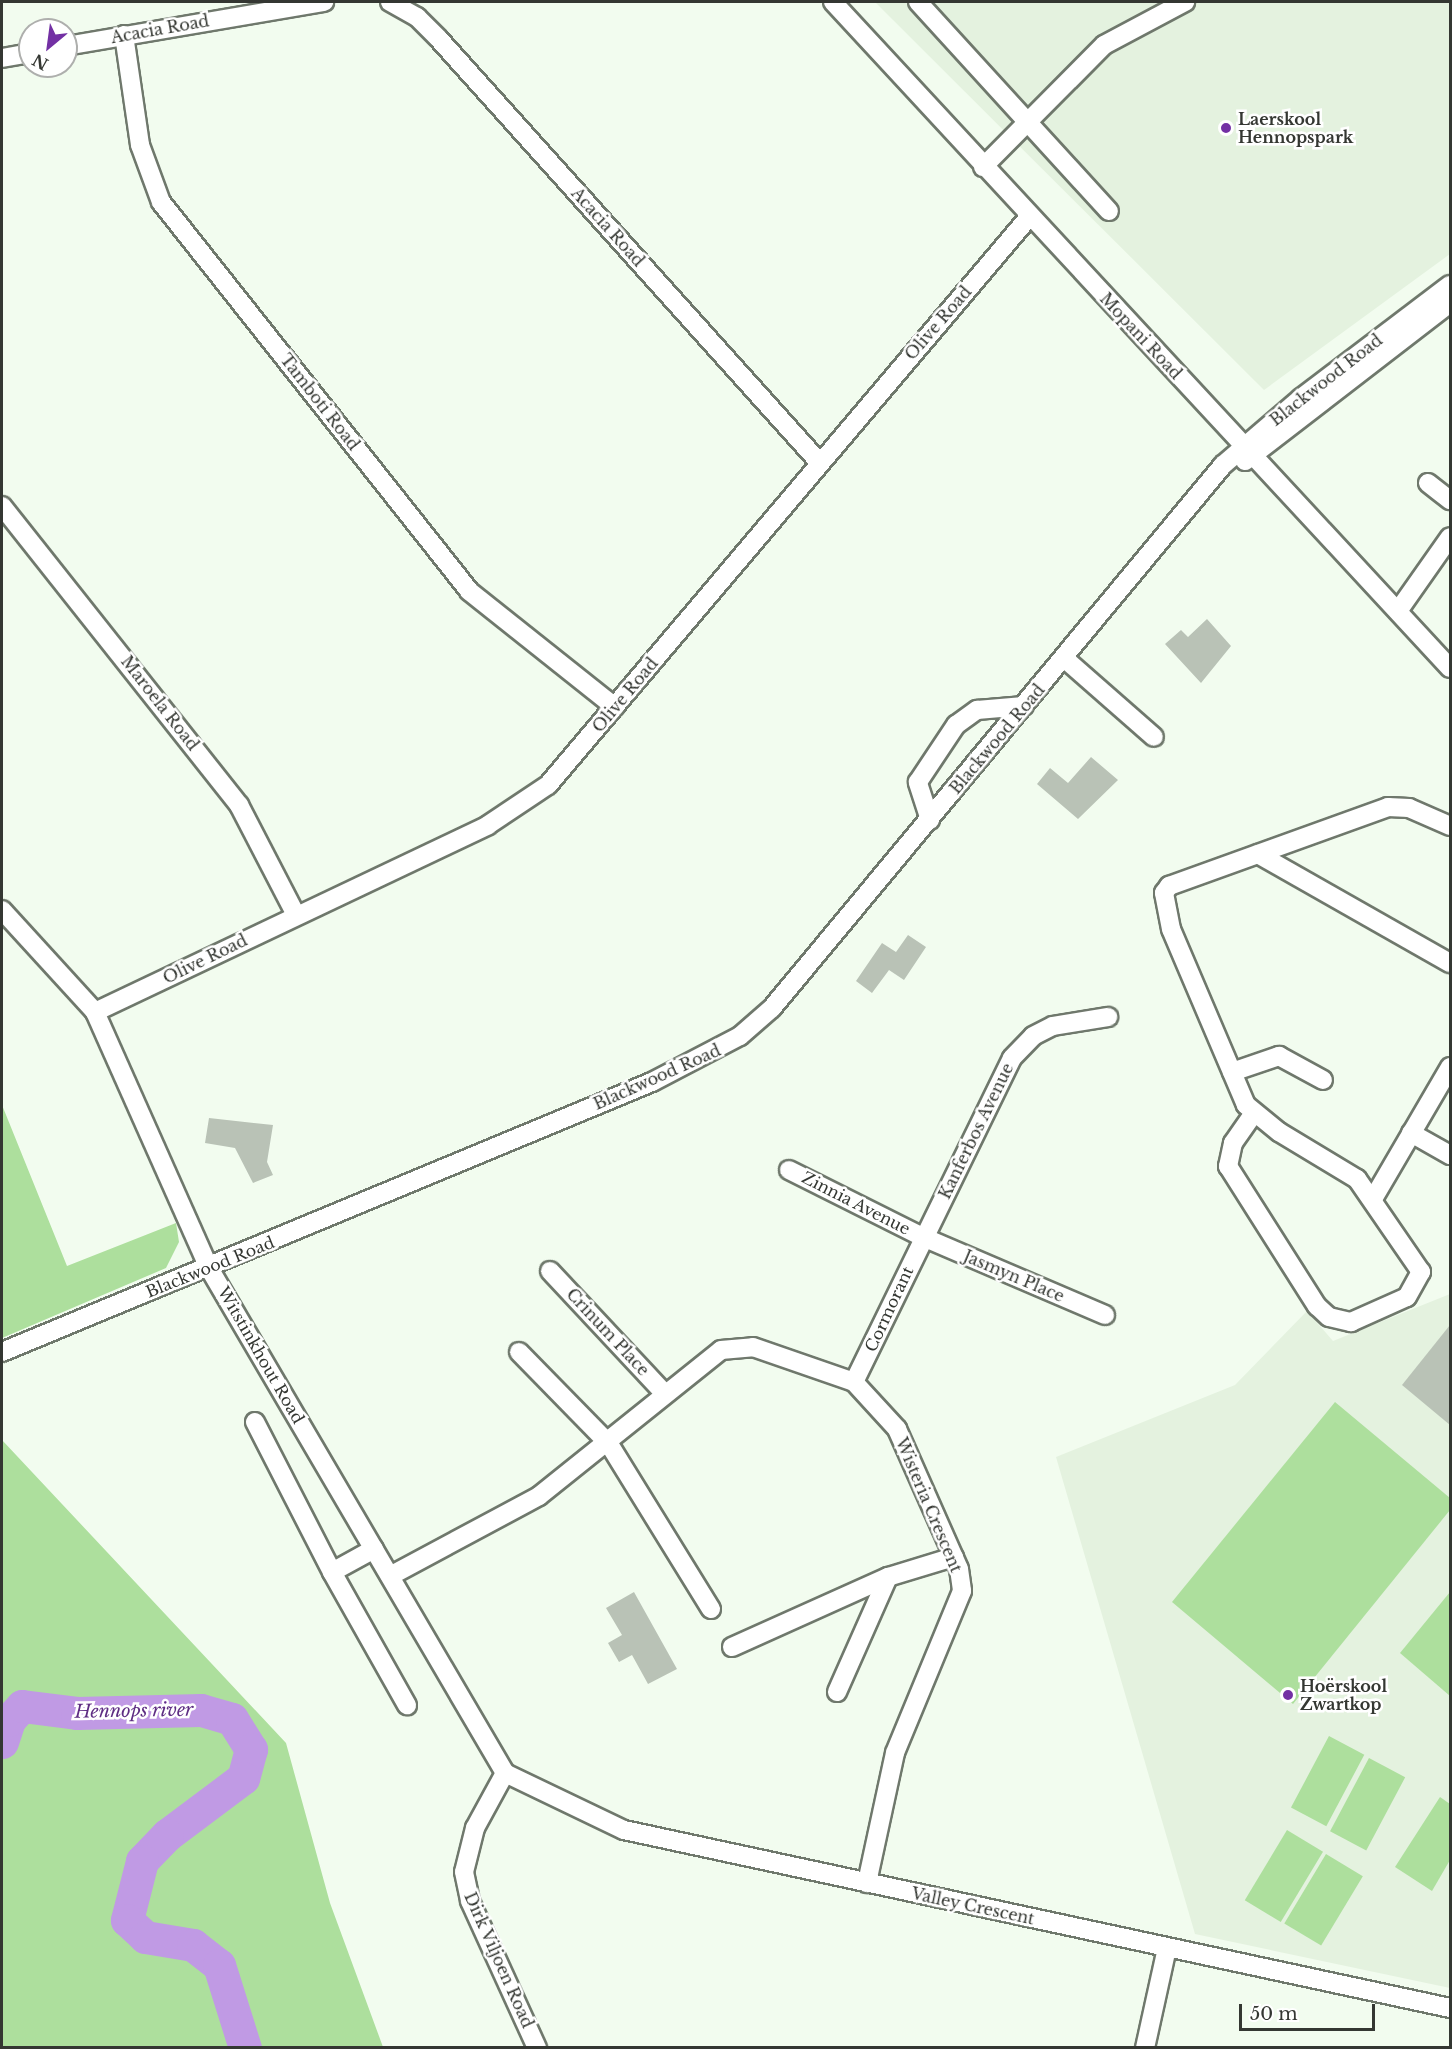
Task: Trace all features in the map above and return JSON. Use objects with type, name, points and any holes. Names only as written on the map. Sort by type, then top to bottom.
[{"type":"street","name":"Acacia Road","points":[[78,44],[324,2]]},
{"type":"street","name":"Acacia Road","points":[[390,2],[417,17],[438,38],[819,462]]},
{"type":"street","name":"Mopani Road","points":[[833,2],[1029,217],[1450,668]]},
{"type":"street","points":[[918,2],[1109,211]]},
{"type":"street","points":[[983,167],[1104,45],[1185,2]]},
{"type":"street","name":"Tamboti Road","points":[[124,35],[140,145],[161,202],[469,591],[615,706]]},
{"type":"street","points":[[2,58],[18,55]]},
{"type":"street","name":"Olive Road","points":[[95,1012],[525,802],[548,785],[819,462],[1029,217]]},
{"type":"street","name":"Blackwood Road","points":[[2,1352],[209,1268],[723,1048],[772,1008],[1211,484],[1248,450],[1450,285]]},
{"type":"street","name":"Blackwood Road","points":[[1248,450],[1450,303]]},
{"type":"street","points":[[1428,483],[1450,500]]},
{"type":"street","name":"Maroela Road","points":[[2,507],[239,805],[296,915]]},
{"type":"street","points":[[1398,612],[1450,537]]},
{"type":"street","points":[[1065,659],[1154,737]]},
{"type":"street","points":[[930,820],[917,791],[936,748],[977,710],[1024,706]]},
{"type":"street","points":[[1254,1113],[1233,1143],[1228,1166],[1317,1306],[1340,1321],[1391,1307],[1407,1297],[1421,1272],[1373,1199],[1357,1179],[1254,1113],[1232,1072],[1171,929],[1164,893],[1169,886],[1388,807],[1409,808],[1450,826]]},
{"type":"street","points":[[1258,854],[1450,963]]},
{"type":"street","name":"Witstinkhout Road","points":[[2,910],[95,1012],[209,1268],[505,1773]]},
{"type":"street","name":"Kanferbos Avenue","points":[[923,1237],[1012,1058],[1033,1036],[1053,1026],[1108,1017]]},
{"type":"street","points":[[1232,1072],[1279,1056],[1323,1080]]},
{"type":"street","points":[[1373,1199],[1450,1067]]},
{"type":"street","points":[[1411,1133],[1450,1155]]},
{"type":"street","name":"Zinnia Avenue","points":[[789,1170],[923,1237]]},
{"type":"street","name":"Jasmyn Place","points":[[923,1237],[1105,1315]]},
{"type":"street","name":"Cormorant","points":[[854,1382],[923,1237]]},
{"type":"street","name":"Crinum Place","points":[[550,1270],[665,1394]]},
{"type":"street","points":[[390,1576],[538,1496],[609,1444],[708,1356],[740,1346],[854,1382]]},
{"type":"street","points":[[519,1352],[609,1444],[711,1609]]},
{"type":"street","name":"Wisteria Crescent","points":[[854,1382],[897,1429],[954,1557],[962,1591],[895,1753],[867,1883]]},
{"type":"street","points":[[255,1422],[332,1572],[407,1705]]},
{"type":"street","points":[[332,1572],[374,1550]]},
{"type":"street","points":[[732,1647],[888,1577],[954,1557]]},
{"type":"street","points":[[837,1692],[888,1577]]},
{"type":"street","name":"Valley Crescent","points":[[505,1773],[624,1830],[1450,2008]]},
{"type":"street","name":"Dirk Viljoen Road","points":[[505,1773],[475,1828],[464,1872],[470,1901],[537,2048]]},
{"type":"street","points":[[1145,2048],[1167,1948]]},
{"type":"shaded area","name":"Laerskool Hennopspark","points":[[875,2],[1450,2],[1450,254],[1264,390]]},
{"type":"shaded area","name":"Hoërskool Zwartkop","points":[[1450,1294],[1450,1988],[1195,1934],[1056,1457],[1235,1385],[1307,1311],[1333,1341]]},
{"type":"green space","points":[[2,1105],[67,1266],[176,1223],[179,1242],[166,1268],[2,1338]]},
{"type":"green space","points":[[1335,1402],[1450,1498],[1450,1510],[1293,1704],[1172,1602]]},
{"type":"green space","points":[[2,1440],[286,1743],[330,1903],[383,2047],[2,2047]]},
{"type":"green space","points":[[1450,1592],[1450,1696],[1400,1653]]},
{"type":"green space","points":[[1329,1736],[1364,1755],[1326,1826],[1291,1808]]},
{"type":"green space","points":[[1369,1758],[1405,1777],[1366,1851],[1330,1831]]},
{"type":"green space","points":[[1440,1797],[1450,1804],[1450,1860],[1432,1891],[1395,1867]]},
{"type":"green space","points":[[1287,1830],[1323,1852],[1281,1922],[1245,1900]]},
{"type":"green space","points":[[1326,1854],[1363,1876],[1321,1946],[1284,1923]]},
{"type":"building","points":[[1207,619],[1231,646],[1201,683],[1165,644],[1181,630],[1188,637]]},
{"type":"building","points":[[1091,757],[1118,780],[1078,819],[1037,784],[1050,768],[1068,783]]},
{"type":"building","points":[[908,935],[926,947],[904,980],[889,970],[872,993],[856,981],[882,943],[896,952]]},
{"type":"building","points":[[209,1118],[273,1125],[267,1162],[273,1175],[253,1183],[235,1148],[205,1143]]},
{"type":"building","points":[[1450,1325],[1450,1425],[1402,1385]]},
{"type":"building","points":[[634,1592],[677,1669],[648,1684],[632,1655],[619,1662],[608,1643],[622,1635],[606,1608]]},
{"type":"waterway","name":"Hennops river","points":[[2,1742],[9,1720],[22,1706],[77,1713],[201,1710],[232,1719],[251,1749],[243,1778],[167,1835],[142,1861],[127,1920],[145,1937],[193,1945],[219,1965],[245,2048]]},
{"type":"place","name":"Laerskool Hennopspark","points":[[1226,128]]},
{"type":"place","name":"Hoërskool Zwartkop","points":[[1288,1695]]}]
